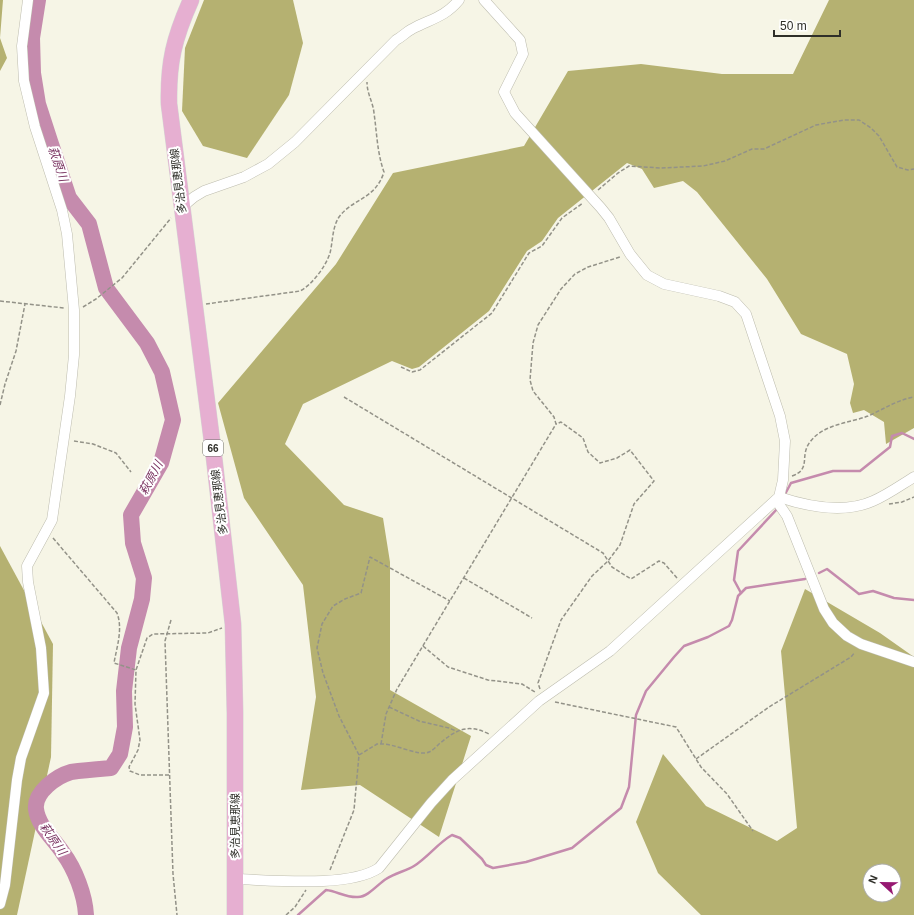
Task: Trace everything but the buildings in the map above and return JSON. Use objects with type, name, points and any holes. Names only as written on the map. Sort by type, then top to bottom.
[{"type":"main road","name":"多治見恵那線","points":[[191,0],[173,50],[168,74],[169,104],[181,208],[215,465],[233,624],[235,713],[235,908]]},
{"type":"street","points":[[0,904],[5,885],[17,780],[21,758],[44,693],[41,648],[28,582],[27,566],[52,520],[73,371],[74,310],[67,234],[62,210],[35,127],[24,81],[22,46],[28,0]]},
{"type":"street","points":[[181,208],[204,191],[244,177],[268,164],[295,142],[371,67],[396,40],[412,29],[436,20],[454,6],[459,0]]},
{"type":"street","points":[[235,879],[351,880],[371,874],[379,868],[447,786],[545,697],[610,651],[778,498],[783,480],[785,441],[746,314],[735,302],[719,296],[664,284],[647,275],[630,254],[609,218],[515,113],[504,92],[523,54],[520,40],[484,0]]},
{"type":"street","points":[[778,498],[820,507],[854,507],[873,501],[914,477]]},
{"type":"street","points":[[778,498],[787,516],[824,609],[833,623],[847,636],[861,644],[914,662]]},
{"type":"path","points":[[194,306],[300,291],[306,288],[325,264],[330,253],[333,233],[339,218],[350,207],[372,192],[384,172],[378,157],[374,112],[367,92],[367,81],[371,67]]},
{"type":"path","points":[[401,367],[412,372],[420,370],[492,313],[529,254],[542,246],[562,218],[591,197],[618,173],[629,166],[661,168],[703,166],[725,161],[752,149],[764,149],[816,125],[844,120],[859,120],[871,128],[879,136],[896,167],[908,170],[914,169]]},
{"type":"path","points":[[0,301],[74,310],[96,299],[122,278],[163,226],[181,208]]},
{"type":"path","points":[[556,424],[554,417],[533,391],[530,380],[533,343],[538,325],[548,306],[575,274],[588,267],[630,254]]},
{"type":"path","points":[[0,405],[16,351],[25,304]]},
{"type":"path","points":[[344,397],[603,553],[612,567],[631,579],[659,561],[664,563],[682,584]]},
{"type":"path","points":[[783,480],[799,474],[805,468],[805,453],[810,442],[819,434],[867,416],[895,403],[914,397]]},
{"type":"path","points":[[381,744],[389,707],[397,689],[556,424],[561,422],[583,438],[588,452],[600,463],[617,458],[630,450],[654,481],[634,504],[620,545],[608,561],[592,576],[561,620],[538,682],[545,697]]},
{"type":"path","points":[[64,440],[93,444],[116,453],[131,472]]},
{"type":"path","points":[[46,532],[53,538],[116,613],[120,622],[120,630],[114,663],[136,670]]},
{"type":"path","points":[[288,915],[315,880],[328,873],[333,866],[354,810],[359,755],[339,716],[323,673],[317,648],[322,624],[333,606],[345,599],[361,593],[370,557],[450,601]]},
{"type":"path","points":[[464,578],[532,618]]},
{"type":"path","points":[[171,620],[165,641],[173,874],[177,915]]},
{"type":"path","points":[[170,775],[140,775],[130,771],[128,767],[138,750],[140,740],[136,704],[136,670],[146,638],[153,634],[208,633],[233,624]]},
{"type":"path","points":[[696,759],[769,706],[851,657],[861,644]]},
{"type":"path","points":[[423,646],[448,667],[488,680],[522,684],[553,701],[594,711],[642,718],[676,727],[696,759],[727,794],[753,831]]},
{"type":"path","points":[[389,707],[419,721],[456,731],[478,729],[498,740]]},
{"type":"path","points":[[359,755],[377,744],[408,749],[420,754],[429,752],[456,731]]},
{"type":"shaded area","points":[[0,0],[3,0],[0,38]]},
{"type":"shaded area","points":[[204,0],[293,0],[303,43],[289,95],[247,158],[203,146],[182,111],[185,48]]},
{"type":"shaded area","points":[[829,0],[914,0],[914,428],[886,444],[884,422],[864,410],[853,413],[850,403],[854,384],[847,354],[801,334],[767,279],[697,192],[683,181],[654,188],[642,169],[627,163],[558,218],[542,241],[527,251],[489,311],[419,367],[412,369],[392,361],[303,404],[285,444],[344,505],[383,518],[390,562],[390,690],[471,736],[439,837],[360,785],[301,790],[316,697],[303,585],[244,498],[218,403],[336,264],[393,173],[524,146],[568,71],[641,64],[722,74],[793,74]]},
{"type":"shaded area","points":[[0,38],[7,58],[0,71]]},
{"type":"shaded area","points":[[0,546],[53,644],[51,757],[17,915],[0,915]]},
{"type":"shaded area","points":[[805,589],[880,633],[914,657],[914,915],[701,915],[658,873],[636,822],[663,754],[706,806],[777,841],[797,828],[781,651]]},
{"type":"waterway","name":"萩原川","points":[[38,0],[32,38],[33,73],[38,104],[69,198],[89,224],[106,288],[147,343],[162,372],[173,420],[161,463],[131,515],[133,543],[144,578],[142,599],[129,648],[124,691],[125,727],[120,754],[111,768],[71,772],[59,777],[43,791],[36,803],[37,815],[40,821],[67,859],[75,874],[84,899],[86,915]]},
{"type":"waterway","points":[[784,496],[791,483],[833,471],[860,471],[890,447],[892,436],[902,433],[914,439]]},
{"type":"waterway","points":[[741,593],[734,580],[738,551],[778,508]]},
{"type":"waterway","points":[[819,573],[827,569],[859,594],[873,591],[894,598],[914,600]]},
{"type":"waterway","points":[[298,915],[326,890],[354,897],[365,895],[389,877],[414,866],[452,835],[460,838],[482,859],[486,865],[493,868],[526,862],[572,848],[621,808],[629,787],[636,715],[646,691],[674,657],[684,646],[708,637],[729,626],[738,596],[746,588],[805,579]]}]
